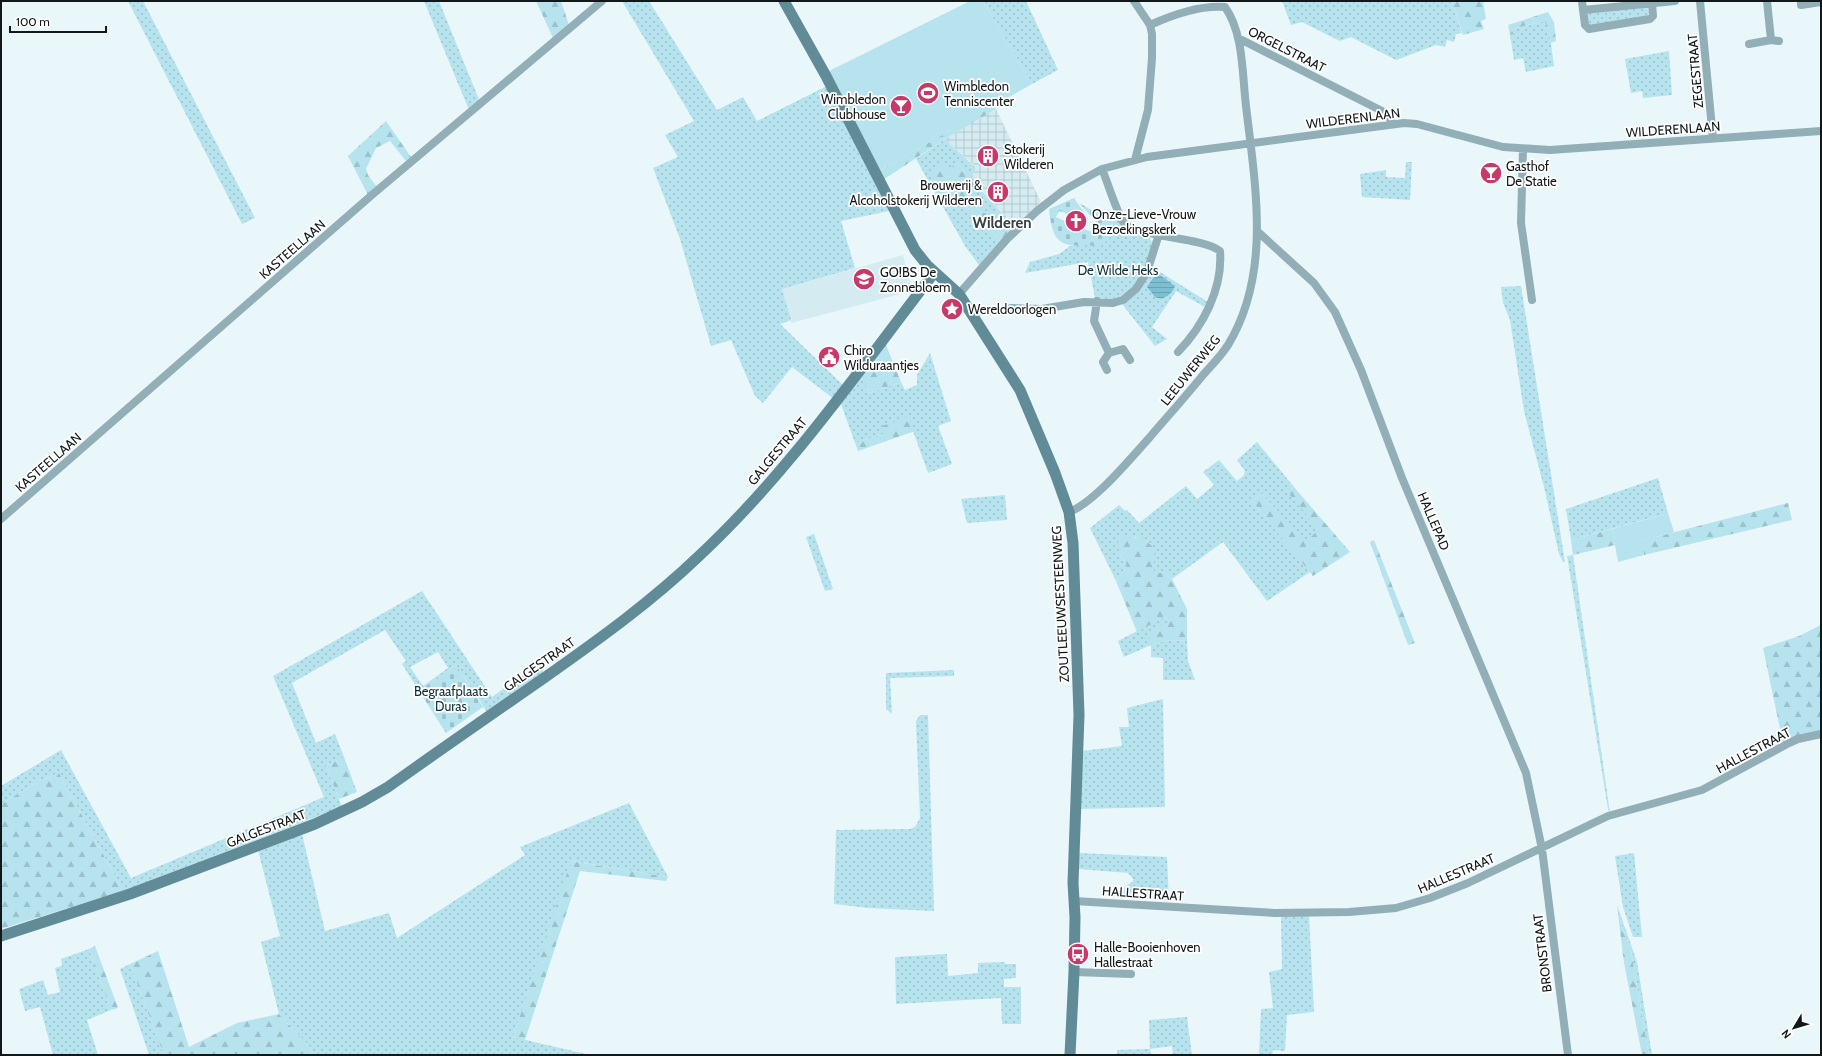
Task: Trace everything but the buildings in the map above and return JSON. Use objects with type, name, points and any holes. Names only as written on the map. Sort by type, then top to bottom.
[{"type":"street","name":"KASTEELLAAN","points":[[1,519],[373,194],[602,1]]},
{"type":"street","name":"ZOUTLEEUWSESTEENWEG","points":[[784,1],[826,76],[907,236],[921,260],[959,294],[1020,390],[1055,473],[1069,512],[1073,543],[1079,715],[1074,901],[1074,972],[1070,1055]]},
{"type":"street","points":[[1134,1],[1150,25],[1152,58],[1148,110],[1135,160]]},
{"type":"street","points":[[1582,1],[1585,25],[1589,29],[1650,19],[1653,16],[1652,3]]},
{"type":"street","points":[[1583,10],[1675,1]]},
{"type":"street","name":"ZEGESTRAAT","points":[[1700,1],[1713,139]]},
{"type":"street","points":[[1767,1],[1771,40]]},
{"type":"street","points":[[1801,1],[1801,5],[1821,2]]},
{"type":"street","name":"ORGELSTRAAT","points":[[1150,25],[1173,16],[1227,4],[1238,38],[1386,113],[1393,124]]},
{"type":"street","name":"LEEUWERWEG","points":[[1069,512],[1081,507],[1113,477],[1225,349],[1238,326],[1246,305],[1254,268],[1257,231],[1250,144],[1238,38]]},
{"type":"street","points":[[1749,44],[1771,40],[1779,41]]},
{"type":"street","name":"WILDERENLAAN","points":[[959,294],[1007,239],[1037,211],[1064,190],[1102,169],[1135,160],[1393,124],[1417,124],[1484,143],[1523,149],[1550,150],[1821,131]]},
{"type":"street","points":[[1523,149],[1521,223],[1532,300]]},
{"type":"street","points":[[1102,169],[1125,223],[1129,227],[1206,245],[1220,251],[1217,282],[1204,319],[1192,337],[1178,352]]},
{"type":"street","name":"HALLEPAD","points":[[1257,231],[1321,291],[1335,312],[1345,333],[1361,370],[1402,478],[1526,773],[1542,849]]},
{"type":"street","points":[[1011,308],[1042,309],[1097,301],[1118,302],[1133,293],[1147,272],[1159,234]]},
{"type":"street","name":"GALGESTRAAT","points":[[1,936],[137,891],[315,824],[362,802],[388,787],[581,652],[624,620],[673,579],[698,557],[750,505],[817,425],[934,273]]},
{"type":"street","points":[[1097,301],[1094,321],[1109,353]]},
{"type":"street","points":[[1107,370],[1103,362],[1109,353],[1123,350],[1130,360]]},
{"type":"street","name":"HALLESTRAAT","points":[[1074,901],[1275,913],[1375,910],[1402,906],[1430,898],[1542,849],[1608,816],[1695,793],[1798,739],[1821,734]]},
{"type":"street","name":"BRONSTRAAT","points":[[1542,849],[1568,1055]]},
{"type":"street","points":[[1074,972],[1132,974]]},
{"type":"shaded area","points":[[996,109],[1041,202],[1015,226],[970,178],[976,167],[945,139]]},
{"type":"shaded area","name":"GO!BS De Zonnebloem","points":[[903,255],[912,291],[791,323],[782,289]]},
{"type":"shaded area","points":[[1160,275],[1175,286],[1170,294],[1162,298],[1158,298],[1155,297],[1147,287],[1153,278]]},
{"type":"green space","points":[[128,1],[143,1],[255,218],[242,224]]},
{"type":"green space","points":[[424,1],[439,1],[480,102],[469,110]]},
{"type":"green space","points":[[536,1],[561,1],[569,25],[553,38]]},
{"type":"green space","points":[[622,1],[649,1],[717,110],[743,97],[757,121],[827,86],[889,211],[841,221],[855,268],[782,289],[791,320],[780,324],[844,386],[834,399],[792,367],[763,403],[755,396],[731,340],[711,346],[680,239],[653,168],[678,157],[665,135],[694,121]]},
{"type":"green space","name":"Wimbledon Tenniscenter","points":[[970,1],[983,1],[1032,84],[879,171],[829,71]]},
{"type":"green space","points":[[983,1],[1026,1],[1058,70],[1032,84]]},
{"type":"green space","points":[[1282,1],[1452,1],[1462,33],[1456,34],[1454,42],[1447,40],[1445,47],[1436,45],[1396,60],[1351,37],[1340,41],[1302,22],[1291,25]]},
{"type":"green space","points":[[1452,1],[1483,1],[1486,19],[1481,21],[1484,29],[1463,35]]},
{"type":"green space","points":[[1647,7],[1649,13],[1647,16],[1588,26],[1586,14],[1589,12]]},
{"type":"green space","points":[[1548,12],[1554,22],[1556,41],[1551,43],[1549,29],[1544,21],[1516,28],[1517,33],[1510,35],[1508,25]]},
{"type":"green space","points":[[1544,21],[1549,29],[1554,66],[1526,72],[1523,58],[1514,60],[1510,35],[1516,33],[1516,28]]},
{"type":"green space","points":[[1669,51],[1672,95],[1643,98],[1642,91],[1631,93],[1625,59]]},
{"type":"green space","points":[[994,105],[996,109],[945,139],[883,180],[879,171]]},
{"type":"green space","points":[[386,121],[411,157],[406,161],[390,141],[376,148],[366,169],[368,175],[377,187],[368,195],[348,156]]},
{"type":"green space","points":[[945,139],[976,168],[970,178],[957,163],[952,203],[958,198],[1000,241],[979,265],[965,246],[916,159]]},
{"type":"green space","points":[[942,162],[949,169],[957,163],[978,187],[967,198],[982,213],[1002,213],[1015,226],[1000,241],[958,198],[951,203],[930,172]]},
{"type":"green space","points":[[1406,162],[1412,162],[1410,200],[1362,197],[1360,174],[1386,170],[1386,177],[1405,178]]},
{"type":"green space","points":[[978,187],[1002,213],[982,213],[967,198]]},
{"type":"green space","points":[[1074,198],[1088,220],[1059,211],[1056,217],[1067,223],[1092,232],[1096,222],[1079,203],[1093,211],[1113,213],[1112,236],[1101,246],[1078,246],[1063,243],[1058,239],[1054,232],[1049,209]]},
{"type":"green space","name":"De Wilde Heks","points":[[1113,213],[1117,213],[1149,237],[1152,242],[1151,250],[1140,277],[1135,285],[1121,297],[1114,300],[1095,298],[1088,262],[1025,273],[1030,262],[1059,254],[1070,246],[1112,236]]},
{"type":"green space","points":[[1152,267],[1208,302],[1205,307],[1176,291],[1152,327],[1167,339],[1155,346],[1122,304]]},
{"type":"green space","points":[[1521,286],[1565,562],[1563,562],[1559,554],[1545,491],[1524,411],[1510,320],[1503,303],[1501,287]]},
{"type":"green space","points":[[886,345],[901,382],[869,393],[861,377]]},
{"type":"green space","points":[[930,353],[951,421],[938,426],[952,464],[928,473],[908,417],[884,434],[855,443],[841,404],[861,377],[869,393],[901,382],[905,390],[917,385],[917,375]]},
{"type":"green space","points":[[908,417],[915,431],[858,451],[855,443],[884,434],[882,426]]},
{"type":"green space","points":[[1257,442],[1294,487],[1287,492],[1320,529],[1306,543],[1262,494],[1252,501],[1310,572],[1267,601],[1223,542],[1172,579],[1166,573],[1154,572],[1153,549],[1151,545],[1148,541],[1135,537],[1119,552],[1127,566],[1116,581],[1090,528],[1119,505],[1125,511],[1127,510],[1139,523],[1186,486],[1197,499],[1214,485],[1203,472],[1219,460],[1237,481],[1244,475],[1245,471],[1237,460]]},
{"type":"green space","points":[[1658,478],[1668,513],[1571,540],[1566,509]]},
{"type":"green space","points":[[1294,487],[1350,552],[1313,576],[1252,501],[1262,494],[1306,542],[1319,529],[1287,492]]},
{"type":"green space","points":[[1005,495],[1007,520],[967,523],[961,499]]},
{"type":"green space","points":[[1788,503],[1792,520],[1644,555],[1640,541]]},
{"type":"green space","points":[[1668,513],[1674,532],[1641,541],[1644,555],[1618,562],[1612,529]]},
{"type":"green space","points":[[1612,529],[1615,545],[1573,555],[1571,540]]},
{"type":"green space","points":[[814,534],[833,589],[825,591],[806,537]]},
{"type":"green space","points":[[1121,537],[1144,538],[1154,548],[1154,572],[1166,573],[1172,579],[1187,609],[1187,641],[1171,640],[1152,644],[1147,632],[1169,622],[1166,616],[1137,632],[1116,581],[1127,566],[1119,552],[1118,541]]},
{"type":"green space","points":[[1374,540],[1415,643],[1408,645],[1370,542]]},
{"type":"green space","points":[[1573,555],[1610,813],[1608,809],[1567,556]]},
{"type":"green space","points":[[422,591],[492,697],[538,663],[544,673],[487,712],[456,665],[419,691],[402,664],[406,661],[385,630],[292,683],[316,743],[335,734],[344,757],[326,766],[342,807],[123,891],[59,773],[39,781],[1,804],[1,786],[61,750],[131,878],[324,797],[273,676]],"holes":[[[438,652],[448,668],[423,686],[410,667]]]},
{"type":"green space","points":[[1166,616],[1169,622],[1152,644],[1171,640],[1187,641],[1188,661],[1195,680],[1163,680],[1163,658],[1151,657],[1151,645],[1124,657],[1118,641]]},
{"type":"green space","points":[[1821,625],[1821,731],[1783,743],[1763,648],[1799,636]]},
{"type":"green space","name":"Begraafplaats Duras","points":[[456,665],[483,707],[446,733],[419,691]]},
{"type":"green space","points":[[954,670],[954,676],[890,678],[892,714],[886,709],[886,673]]},
{"type":"green space","points":[[1163,699],[1165,807],[1080,809],[1082,751],[1122,746],[1119,727],[1129,727],[1127,708]]},
{"type":"green space","points":[[920,715],[928,715],[934,911],[868,908],[834,904],[836,830],[910,829],[915,827],[920,818],[916,721]]},
{"type":"green space","points":[[344,757],[357,792],[339,799],[326,766]]},
{"type":"green space","points":[[59,773],[123,891],[1,929],[1,804],[39,781]]},
{"type":"green space","points":[[629,803],[668,877],[572,861],[513,1037],[586,1054],[585,1055],[312,1055],[310,1047],[279,1014],[261,942],[280,936],[258,850],[302,834],[325,931],[389,913],[397,938],[525,855],[520,847]]},
{"type":"green space","points":[[1079,853],[1167,857],[1169,900],[1123,897],[1124,888],[1134,880],[1128,873],[1079,869]]},
{"type":"green space","points":[[1634,853],[1642,937],[1633,937],[1623,907],[1615,856]]},
{"type":"green space","points":[[571,861],[668,877],[666,881],[580,871],[525,1040],[513,1037]]},
{"type":"green space","points":[[1617,905],[1637,962],[1652,1055],[1649,1055],[1631,951],[1618,914]]},
{"type":"green space","points":[[1618,914],[1631,951],[1649,1055],[1642,1055],[1624,963]]},
{"type":"green space","points":[[1283,915],[1309,915],[1314,1012],[1287,1015],[1285,1051],[1273,1050],[1272,1055],[1259,1055],[1261,1009],[1273,1008],[1269,972],[1282,969],[1281,918]]},
{"type":"green space","points":[[95,946],[118,1008],[111,1010],[89,949]]},
{"type":"green space","points":[[89,949],[111,1010],[87,1020],[98,1055],[53,1055],[40,1007],[25,1011],[19,989],[43,980],[48,995],[60,992],[55,968],[62,966],[61,959]]},
{"type":"green space","points":[[158,951],[189,1047],[237,1023],[279,1014],[310,1047],[312,1055],[164,1055],[130,964]]},
{"type":"green space","points":[[947,954],[948,976],[978,973],[978,963],[1005,962],[1005,964],[1016,964],[1016,978],[1004,979],[1004,987],[1021,987],[1021,1024],[1002,1024],[1001,998],[896,1004],[895,957]]},
{"type":"green space","points":[[130,964],[164,1055],[149,1055],[120,969]]},
{"type":"green space","points":[[1187,1017],[1192,1055],[1173,1055],[1172,1046],[1150,1049],[1149,1020]]},
{"type":"green space","points":[[1150,1049],[1151,1055],[1117,1055],[1117,1050]]},
{"type":"place","name":"Wimbledon Tenniscenter","points":[[928,93]]},
{"type":"place","name":"Wimbledon Clubhouse","points":[[901,106]]},
{"type":"place","name":"Stokerij Wilderen","points":[[988,156]]},
{"type":"place","name":"Gasthof De Statie","points":[[1491,173]]},
{"type":"place","name":"Brouwerij & Alcoholstokerij Wilderen","points":[[998,192]]},
{"type":"place","name":"Onze-Lieve-Vrouw Bezoekingskerk","points":[[1076,221]]},
{"type":"place","name":"GO!BS De Zonnebloem","points":[[864,279]]},
{"type":"place","name":"Wereldoorlogen","points":[[952,309]]},
{"type":"place","name":"Chiro Wilduraantjes","points":[[829,357]]},
{"type":"place","name":"Halle-Booienhoven Hallestraat","points":[[1078,954]]},
{"type":"district","name":"Wilderen","points":[[1002,223]]}]
